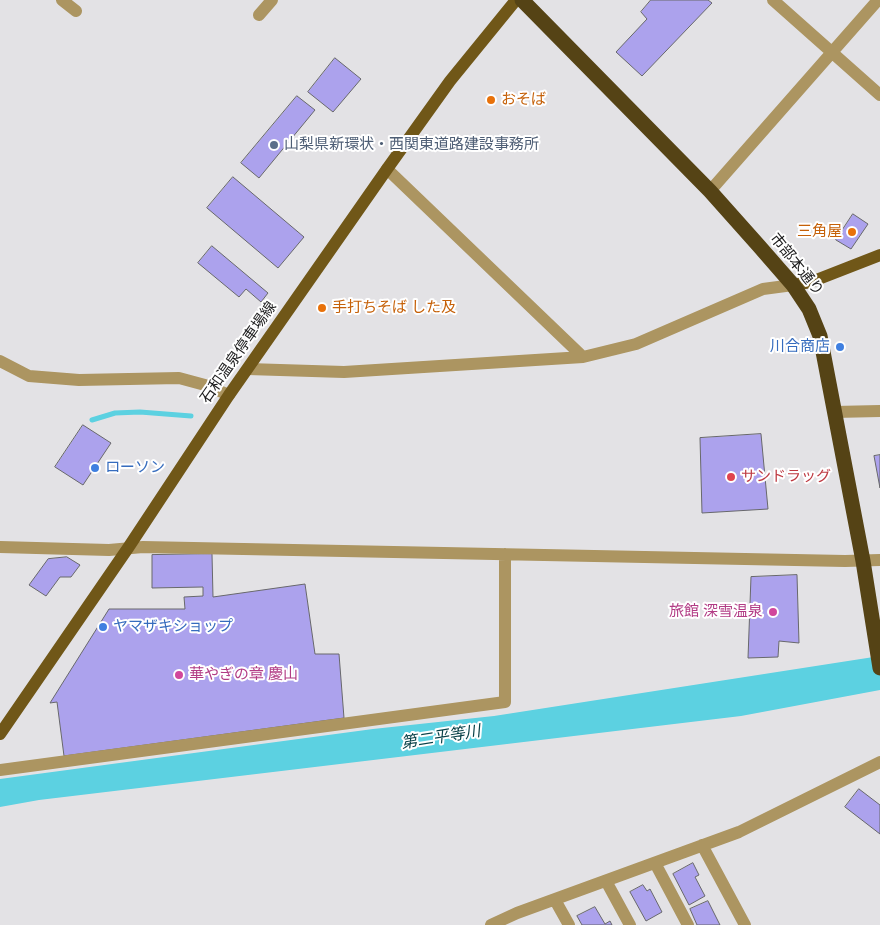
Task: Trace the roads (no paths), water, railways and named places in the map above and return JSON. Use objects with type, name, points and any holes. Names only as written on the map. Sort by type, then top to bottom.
[{"type":"highway","name":"市部本通り","points":[[522,0],[710,192],[793,284],[810,309],[820,336],[863,561],[880,668]]},
{"type":"main road","name":"石和温泉停車場線","points":[[0,734],[128,548],[229,395],[387,169],[450,82],[516,0]]},
{"type":"main road","points":[[793,284],[811,282],[880,255]]},
{"type":"street","points":[[62,0],[76,11]]},
{"type":"street","points":[[259,14],[272,0]]},
{"type":"street","points":[[773,0],[880,95]]},
{"type":"street","points":[[710,192],[878,0]]},
{"type":"street","points":[[387,169],[583,358]]},
{"type":"street","points":[[248,370],[344,372],[583,358],[636,344],[763,289],[793,284]]},
{"type":"street","points":[[0,361],[29,376],[79,380],[179,378],[205,385],[229,395]]},
{"type":"street","points":[[834,412],[880,411]]},
{"type":"street","points":[[0,547],[109,550],[152,547],[880,560]]},
{"type":"street","points":[[0,770],[505,702],[504,554]]},
{"type":"street","points":[[491,925],[739,832],[880,762]]},
{"type":"street","points":[[702,845],[745,925]]},
{"type":"street","points":[[655,863],[688,925]]},
{"type":"street","points":[[606,881],[630,925]]},
{"type":"street","points":[[555,900],[569,925]]},
{"type":"water","name":"第二平等川","points":[[880,656],[880,690],[741,716],[39,800],[0,807],[0,779],[373,729],[494,716]]},
{"type":"waterway","points":[[92,420],[115,413],[140,412],[191,416]]},
{"type":"place","name":"おそば","points":[[491,100]]},
{"type":"place","name":"山梨県新環状・西関東道路建設事務所","points":[[274,145]]},
{"type":"place","name":"三角屋","points":[[852,232]]},
{"type":"place","name":"手打ちそば した及","points":[[322,308]]},
{"type":"place","name":"川合商店","points":[[840,347]]},
{"type":"place","name":"ローソン","points":[[95,468]]},
{"type":"place","name":"サンドラッグ","points":[[731,477]]},
{"type":"place","name":"旅館 深雪温泉","points":[[773,612]]},
{"type":"place","name":"ヤマザキショップ","points":[[103,627]]},
{"type":"place","name":"華やぎの章 慶山","points":[[179,675]]}]
